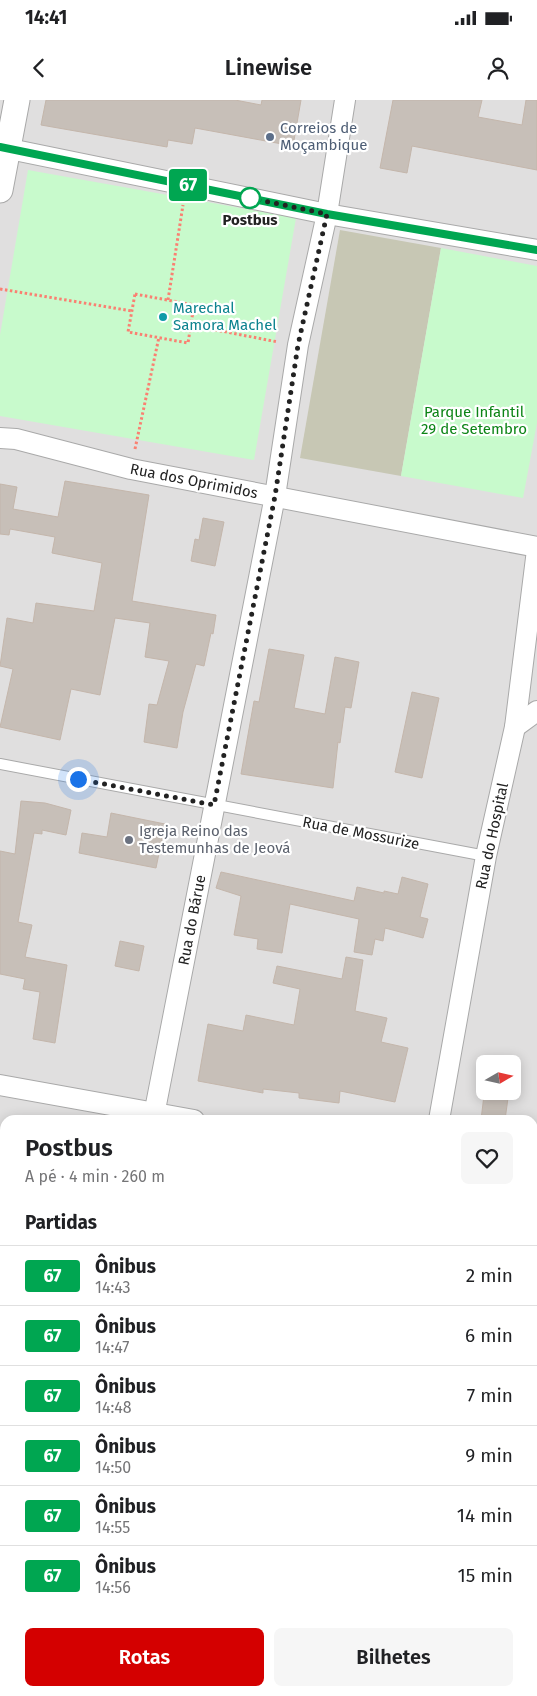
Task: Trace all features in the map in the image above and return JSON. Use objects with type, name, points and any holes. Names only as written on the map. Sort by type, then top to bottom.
[{"type":"street","points":[[0,190],[4,148],[17,100]]},
{"type":"street","name":"Rua do Bárue","points":[[154,1115],[275,496],[298,345],[327,214],[345,100]]},
{"type":"street","points":[[4,148],[327,214],[537,250]]},
{"type":"street","name":"Rua dos Oprimidos","points":[[0,438],[16,439],[131,469],[537,548]]},
{"type":"street","name":"Rua do Hospital","points":[[440,1115],[486,856],[515,727],[537,548]]},
{"type":"street","points":[[515,727],[537,711]]},
{"type":"street","points":[[0,1085],[149,1115]]},
{"type":"lane","name":"Rua de Mossurize","points":[[0,764],[486,856]]},
{"type":"path","points":[[168,300],[188,185]]},
{"type":"path","points":[[0,289],[132,311]]},
{"type":"path","points":[[135,294],[194,305],[188,343],[128,332],[132,311],[135,294]]},
{"type":"path","points":[[190,325],[298,345]]},
{"type":"path","points":[[131,469],[159,337]]},
{"type":"shaded area","points":[[0,100],[537,100],[537,1115],[0,1115]]},
{"type":"shaded area","points":[[340,230],[441,248],[401,476],[300,458]]},
{"type":"green space","points":[[28,170],[296,218],[254,460],[0,416],[0,335]]},
{"type":"green space","name":"Parque Infantil 29 de Setembro","points":[[441,248],[537,266],[537,423],[523,498],[401,476]]},
{"type":"building","points":[[46,100],[235,100],[261,105],[262,100],[301,100],[293,146],[195,128],[192,144],[168,140],[167,147],[41,125]]},
{"type":"building","points":[[393,100],[482,100],[478,117],[522,125],[526,100],[537,100],[537,170],[412,146],[407,173],[380,168]]},
{"type":"building","points":[[65,481],[149,495],[132,601],[216,615],[204,666],[196,664],[183,712],[177,748],[144,742],[149,704],[157,705],[169,661],[145,657],[150,623],[115,618],[100,695],[71,689],[60,740],[0,727],[13,669],[0,666],[7,618],[33,623],[36,603],[94,611],[102,563],[52,553],[55,537],[10,529],[9,535],[0,534],[0,484],[17,487],[13,509],[58,517]]},
{"type":"building","points":[[203,518],[224,522],[215,566],[191,561],[195,539],[199,540]]},
{"type":"building","points":[[269,649],[304,655],[294,708],[325,714],[335,657],[359,662],[351,708],[345,707],[340,743],[338,742],[333,788],[241,774],[254,701],[259,702]]},
{"type":"building","points":[[412,692],[439,698],[422,778],[395,772]]},
{"type":"building","points":[[21,801],[45,803],[71,810],[66,835],[42,830],[42,834],[34,833],[18,922],[32,925],[25,957],[67,965],[55,1043],[33,1039],[40,992],[23,989],[25,979],[0,974],[0,851],[15,854]]},
{"type":"building","points":[[111,813],[165,824],[156,868],[79,853],[82,833],[107,837]]},
{"type":"building","points":[[221,872],[354,901],[357,887],[398,894],[402,877],[428,884],[420,917],[428,919],[423,938],[385,928],[383,941],[375,939],[372,955],[354,952],[359,919],[290,904],[282,953],[257,949],[258,939],[234,935],[241,896],[216,888]]},
{"type":"building","points":[[120,941],[144,946],[139,971],[115,966]]},
{"type":"building","points":[[346,957],[363,960],[355,1011],[387,1018],[381,1042],[408,1048],[395,1102],[340,1091],[339,1103],[299,1098],[299,1093],[263,1089],[263,1093],[198,1081],[208,1024],[243,1031],[246,1015],[294,1025],[300,989],[273,983],[277,966],[342,979]]},
{"type":"building","points":[[483,1100],[508,1100],[506,1115],[482,1115]]},
{"type":"bus line","name":"67","points":[[0,147],[327,214],[537,250]]},
{"type":"place","name":"Correios de Moçambique","points":[[270,137]]},
{"type":"place","name":"Postbus","points":[[250,198]]},
{"type":"place","name":"Marechal Samora Machel","points":[[163,317]]},
{"type":"place","name":"Igreja Reino das Testemunhas de Jeová","points":[[129,840]]},
{"type":"route","points":[[78,779],[214,805],[275,496],[298,345],[327,214],[250,198]]}]
